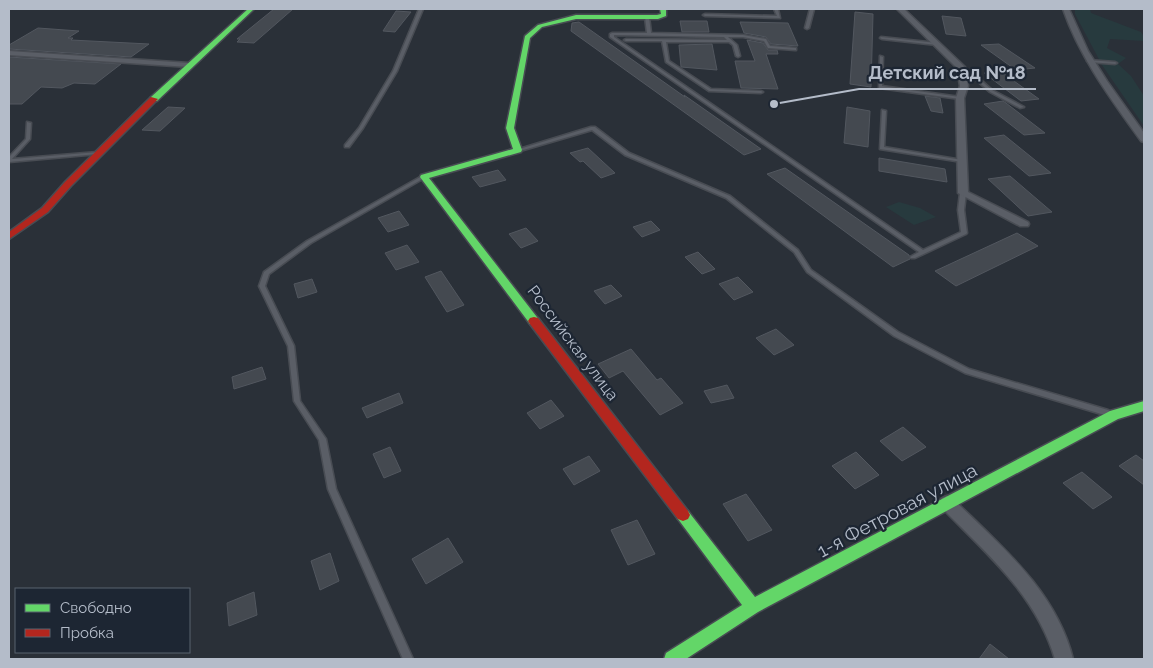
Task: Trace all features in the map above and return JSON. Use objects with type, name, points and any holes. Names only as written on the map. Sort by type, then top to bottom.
[{"type":"street","points":[[9,236],[45,210],[68,184],[189,65],[250,9]]},
{"type":"street","points":[[424,177],[518,150],[510,128],[527,37],[540,26],[576,18],[658,18],[664,15],[664,9]]},
{"type":"street","points":[[900,9],[961,67],[964,86],[960,98],[963,193],[1024,224]]},
{"type":"street","points":[[1066,9],[1102,82],[1144,139]]},
{"type":"street","points":[[9,53],[189,65]]},
{"type":"street","name":"Российская улица","points":[[424,177],[753,607]]},
{"type":"street","name":"1-я Фетровая улица","points":[[672,659],[753,607],[947,503],[1114,415],[1144,406]]},
{"type":"street","points":[[947,503],[1026,584],[1036,597],[1045,610],[1061,644],[1064,659]]},
{"type":"lane","points":[[347,146],[361,128],[395,71],[421,9]]},
{"type":"lane","points":[[705,15],[779,17],[776,9]]},
{"type":"lane","points":[[807,28],[812,9]]},
{"type":"lane","points":[[647,17],[649,34]]},
{"type":"lane","points":[[795,49],[769,47],[765,40],[743,36],[612,34],[612,37],[922,252]]},
{"type":"lane","points":[[726,37],[735,45],[738,56]]},
{"type":"lane","points":[[882,38],[937,44]]},
{"type":"lane","points":[[626,40],[730,41]]},
{"type":"lane","points":[[664,40],[667,61],[710,90],[761,92]]},
{"type":"lane","points":[[881,57],[880,87],[960,98]]},
{"type":"lane","points":[[1090,61],[1115,63]]},
{"type":"lane","points":[[962,73],[975,77],[991,91],[1022,106]]},
{"type":"lane","points":[[884,112],[882,148],[962,161]]},
{"type":"lane","points":[[9,160],[28,139],[29,124]]},
{"type":"lane","points":[[518,150],[593,128],[626,154],[728,197],[796,252],[809,271],[896,334],[967,371],[1114,415]]},
{"type":"lane","points":[[9,160],[100,153]]},
{"type":"lane","points":[[408,659],[332,489],[322,438],[297,401],[291,346],[262,286],[266,273],[309,242],[424,177]]},
{"type":"lane","points":[[913,257],[964,233],[961,210],[963,193]]},
{"type":"green space","points":[[1075,9],[1090,9],[1091,13],[1141,32],[1144,37],[1144,41],[1110,39],[1107,48],[1126,58],[1118,64],[1131,76],[1144,96],[1144,126],[1102,65],[1075,14]]},
{"type":"green space","points":[[899,202],[920,208],[936,217],[914,225],[886,207]]},
{"type":"building","points":[[274,9],[293,9],[254,43],[237,42],[240,39],[237,39]]},
{"type":"building","points":[[396,11],[411,12],[395,32],[383,31]]},
{"type":"building","points":[[855,12],[873,14],[871,87],[850,84]]},
{"type":"building","points":[[942,16],[961,18],[966,36],[946,34]]},
{"type":"building","points":[[680,21],[707,21],[709,32],[682,32]]},
{"type":"building","points":[[579,22],[761,149],[744,155],[571,31],[572,23]]},
{"type":"building","points":[[740,22],[788,23],[798,46],[771,44],[766,37],[744,33]]},
{"type":"building","points":[[38,28],[79,31],[68,38],[73,38],[71,40],[149,44],[131,57],[9,49],[9,45]]},
{"type":"building","points":[[747,40],[763,43],[768,50],[777,50],[778,54],[766,54],[778,89],[741,88],[735,61],[755,61]]},
{"type":"building","points":[[712,44],[717,70],[681,67],[679,45]]},
{"type":"building","points":[[999,44],[1035,68],[1016,70],[981,45]]},
{"type":"building","points":[[9,57],[121,64],[95,84],[74,83],[62,88],[41,87],[22,104],[9,104]]},
{"type":"building","points":[[1000,71],[1039,99],[1021,101],[984,73]]},
{"type":"building","points":[[925,96],[940,98],[943,113],[931,111]]},
{"type":"building","points":[[1003,101],[1045,133],[1024,135],[984,104]]},
{"type":"building","points":[[168,107],[185,108],[160,131],[142,130]]},
{"type":"building","points":[[847,107],[870,111],[868,147],[844,143]]},
{"type":"building","points":[[1004,135],[1051,173],[1029,176],[984,138]]},
{"type":"building","points":[[588,148],[615,173],[601,178],[583,161],[580,162],[570,153]]},
{"type":"building","points":[[879,158],[945,169],[947,182],[879,171]]},
{"type":"building","points":[[785,168],[909,255],[910,259],[893,267],[767,174]]},
{"type":"building","points":[[498,170],[506,180],[480,187],[472,177]]},
{"type":"building","points":[[1010,176],[1052,212],[1028,216],[988,179]]},
{"type":"building","points":[[399,211],[409,225],[388,232],[378,218]]},
{"type":"building","points":[[651,221],[660,230],[642,237],[633,227]]},
{"type":"building","points":[[526,228],[538,241],[521,248],[509,234]]},
{"type":"building","points":[[1017,233],[1038,246],[956,286],[935,271]]},
{"type":"building","points":[[407,245],[419,262],[396,270],[385,253]]},
{"type":"building","points":[[698,252],[715,269],[702,274],[685,257]]},
{"type":"building","points":[[441,271],[464,305],[447,312],[425,277]]},
{"type":"building","points":[[738,277],[753,292],[734,300],[719,284]]},
{"type":"building","points":[[312,279],[317,292],[298,298],[294,284]]},
{"type":"building","points":[[611,285],[622,296],[605,304],[594,291]]},
{"type":"building","points":[[776,329],[794,345],[774,355],[756,338]]},
{"type":"building","points":[[631,349],[657,380],[661,378],[683,403],[660,415],[623,371],[609,378],[598,364]]},
{"type":"building","points":[[262,367],[266,379],[234,389],[232,377]]},
{"type":"building","points":[[727,385],[734,398],[711,403],[704,391]]},
{"type":"building","points":[[399,393],[403,403],[367,418],[362,408]]},
{"type":"building","points":[[551,400],[564,416],[540,429],[527,413]]},
{"type":"building","points":[[903,427],[926,447],[902,461],[880,441]]},
{"type":"building","points":[[390,447],[401,471],[384,478],[373,454]]},
{"type":"building","points":[[856,452],[879,475],[855,489],[832,466]]},
{"type":"building","points":[[1136,455],[1144,461],[1144,485],[1119,466]]},
{"type":"building","points":[[589,456],[600,471],[574,485],[563,469]]},
{"type":"building","points":[[1082,472],[1112,497],[1093,509],[1063,483]]},
{"type":"building","points":[[746,494],[772,530],[748,541],[723,504]]},
{"type":"building","points":[[637,520],[655,554],[628,565],[611,530]]},
{"type":"building","points":[[448,538],[463,562],[426,584],[412,559]]},
{"type":"building","points":[[330,553],[339,581],[320,590],[311,561]]},
{"type":"building","points":[[254,592],[257,615],[229,626],[227,603]]},
{"type":"building","points":[[990,644],[1009,659],[979,659]]},
{"type":"traffic: fast","points":[[154,99],[251,9]]},
{"type":"traffic: fast","points":[[534,321],[424,177],[518,150],[510,128],[527,37],[540,26],[576,17],[658,17],[664,15],[663,9]]},
{"type":"traffic: fast","points":[[672,659],[753,607],[1114,415],[1144,406]]},
{"type":"traffic: fast","points":[[683,515],[753,607]]},
{"type":"traffic: jam","points":[[9,236],[45,210],[68,184],[154,99]]},
{"type":"traffic: jam","points":[[534,321],[683,515]]},
{"type":"place","name":"Детский сад №18","points":[[774,104]]}]
